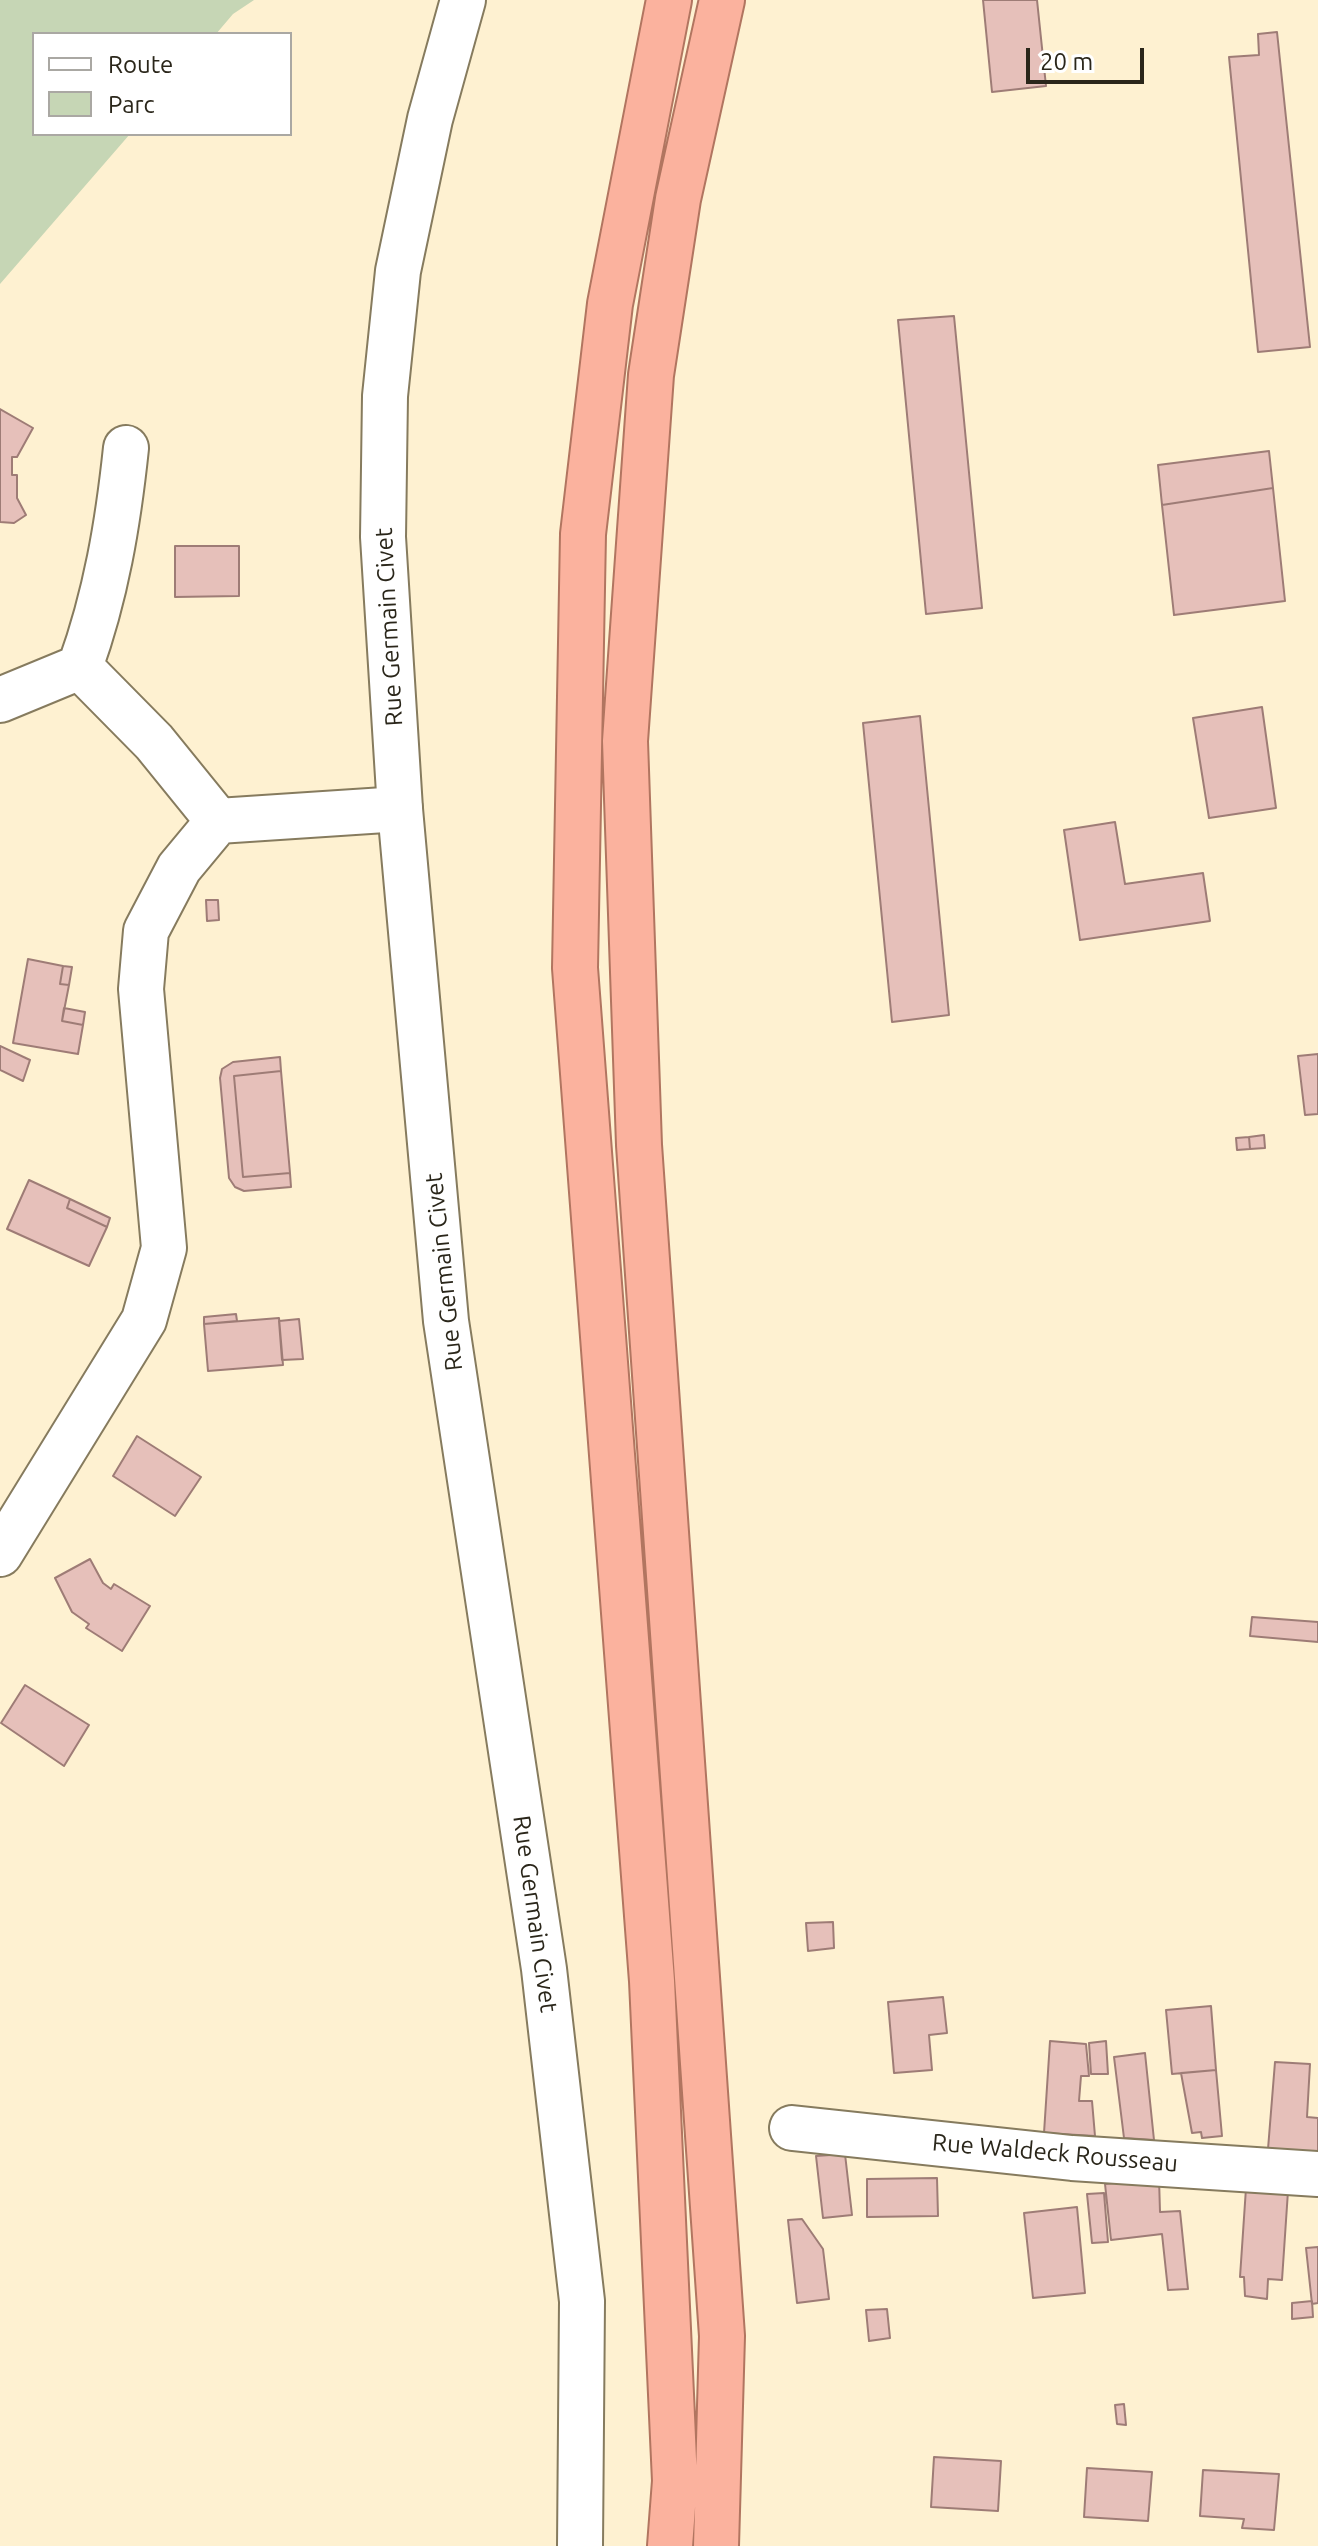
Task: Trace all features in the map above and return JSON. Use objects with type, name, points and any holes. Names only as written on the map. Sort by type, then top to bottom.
[{"type":"highway","points":[[669,0],[610,304],[583,534],[575,968],[652,1981],[675,2481],[670,2546]]},
{"type":"highway","points":[[716,2546],[722,2336],[639,1145],[625,741],[651,375],[678,199],[722,0]]},
{"type":"street","name":"Rue Germain Civet","points":[[463,0],[430,119],[398,271],[385,396],[383,537],[400,809],[446,1321],[544,1969],[582,2301],[580,2546]]},
{"type":"street","points":[[0,700],[80,667],[101,611],[117,530],[126,448]]},
{"type":"street","points":[[80,667],[154,742],[218,821]]},
{"type":"street","points":[[0,1554],[144,1320],[164,1248],[141,989],[146,931],[179,868],[218,821],[400,809]]},
{"type":"street","name":"Rue Waldeck Rousseau","points":[[792,2128],[1072,2158],[1318,2174]]},
{"type":"green space","points":[[0,0],[254,0],[233,14],[218,32],[32,32],[32,136],[128,136],[0,284]]},
{"type":"building","points":[[983,0],[1037,0],[1046,86],[992,92]]},
{"type":"building","points":[[1277,32],[1310,347],[1258,352],[1229,57],[1259,55],[1258,34]]},
{"type":"building","points":[[954,316],[982,608],[926,614],[898,320]]},
{"type":"building","points":[[0,409],[33,428],[17,457],[12,457],[12,475],[17,475],[17,498],[26,515],[14,523],[0,522]]},
{"type":"building","points":[[1269,451],[1273,488],[1162,505],[1158,465]]},
{"type":"building","points":[[1273,488],[1285,601],[1174,615],[1162,505]]},
{"type":"building","points":[[175,546],[239,546],[239,596],[175,597]]},
{"type":"building","points":[[1262,707],[1276,808],[1209,818],[1193,718]]},
{"type":"building","points":[[920,716],[949,1015],[892,1022],[863,723]]},
{"type":"building","points":[[1115,822],[1125,884],[1203,873],[1210,921],[1080,940],[1064,830]]},
{"type":"building","points":[[206,900],[218,900],[219,920],[207,921]]},
{"type":"building","points":[[28,959],[63,966],[60,984],[69,985],[62,1021],[83,1025],[78,1054],[13,1043]]},
{"type":"building","points":[[63,966],[72,967],[69,985],[60,984]]},
{"type":"building","points":[[64,1008],[85,1012],[83,1025],[62,1021]]},
{"type":"building","points":[[0,1046],[30,1060],[23,1081],[0,1070]]},
{"type":"building","points":[[1318,1054],[1318,1114],[1305,1115],[1298,1056]]},
{"type":"building","points":[[280,1057],[281,1071],[234,1076],[243,1177],[290,1173],[291,1187],[244,1191],[235,1187],[229,1178],[220,1078],[222,1069],[233,1062]]},
{"type":"building","points":[[281,1071],[290,1173],[243,1177],[234,1076]]},
{"type":"building","points":[[1264,1135],[1265,1148],[1250,1149],[1249,1137]]},
{"type":"building","points":[[1249,1137],[1250,1149],[1237,1150],[1236,1138]]},
{"type":"building","points":[[29,1180],[70,1199],[67,1208],[107,1227],[89,1266],[7,1229]]},
{"type":"building","points":[[70,1199],[110,1218],[107,1227],[67,1208]]},
{"type":"building","points":[[236,1314],[237,1321],[204,1324],[204,1317]]},
{"type":"building","points":[[279,1318],[283,1365],[208,1371],[204,1324]]},
{"type":"building","points":[[299,1319],[303,1359],[282,1360],[279,1321]]},
{"type":"building","points":[[137,1436],[201,1477],[175,1516],[113,1476]]},
{"type":"building","points":[[90,1559],[103,1583],[111,1589],[114,1584],[150,1606],[122,1651],[86,1628],[89,1624],[72,1612],[55,1578]]},
{"type":"building","points":[[1252,1617],[1318,1622],[1318,1642],[1250,1636]]},
{"type":"building","points":[[25,1685],[89,1725],[64,1766],[1,1723]]},
{"type":"building","points":[[833,1922],[834,1948],[808,1951],[806,1923]]},
{"type":"building","points":[[943,1997],[947,2033],[929,2035],[932,2070],[894,2073],[888,2002]]},
{"type":"building","points":[[1211,2006],[1216,2070],[1172,2074],[1166,2010]]},
{"type":"building","points":[[1050,2041],[1086,2044],[1089,2076],[1081,2076],[1079,2101],[1092,2101],[1095,2136],[1044,2133]]},
{"type":"building","points":[[1106,2041],[1108,2074],[1091,2074],[1089,2043]]},
{"type":"building","points":[[1145,2053],[1154,2140],[1124,2138],[1114,2057]]},
{"type":"building","points":[[1275,2062],[1310,2064],[1307,2117],[1318,2118],[1318,2153],[1268,2149]]},
{"type":"building","points":[[1216,2070],[1222,2136],[1202,2138],[1201,2132],[1192,2133],[1181,2073]]},
{"type":"building","points":[[845,2154],[852,2215],[823,2218],[816,2156]]},
{"type":"building","points":[[937,2178],[938,2216],[867,2217],[867,2179]]},
{"type":"building","points":[[1159,2178],[1160,2212],[1180,2211],[1188,2289],[1168,2290],[1162,2234],[1111,2240],[1105,2184]]},
{"type":"building","points":[[1246,2188],[1288,2191],[1282,2280],[1268,2279],[1267,2299],[1245,2296],[1244,2277],[1240,2277]]},
{"type":"building","points":[[1104,2193],[1108,2242],[1092,2243],[1087,2194]]},
{"type":"building","points":[[1077,2207],[1085,2293],[1033,2298],[1024,2213]]},
{"type":"building","points":[[802,2219],[823,2249],[829,2299],[797,2303],[788,2220]]},
{"type":"building","points":[[1318,2247],[1318,2303],[1312,2304],[1306,2248]]},
{"type":"building","points":[[1312,2301],[1313,2317],[1292,2319],[1292,2303]]},
{"type":"building","points":[[887,2309],[890,2338],[869,2341],[866,2310]]},
{"type":"building","points":[[1124,2404],[1126,2425],[1117,2424],[1115,2405]]},
{"type":"building","points":[[934,2457],[1001,2461],[998,2511],[931,2507]]},
{"type":"building","points":[[1087,2468],[1152,2472],[1148,2521],[1084,2517]]},
{"type":"building","points":[[1203,2470],[1279,2474],[1274,2530],[1242,2528],[1244,2519],[1200,2516]]}]
